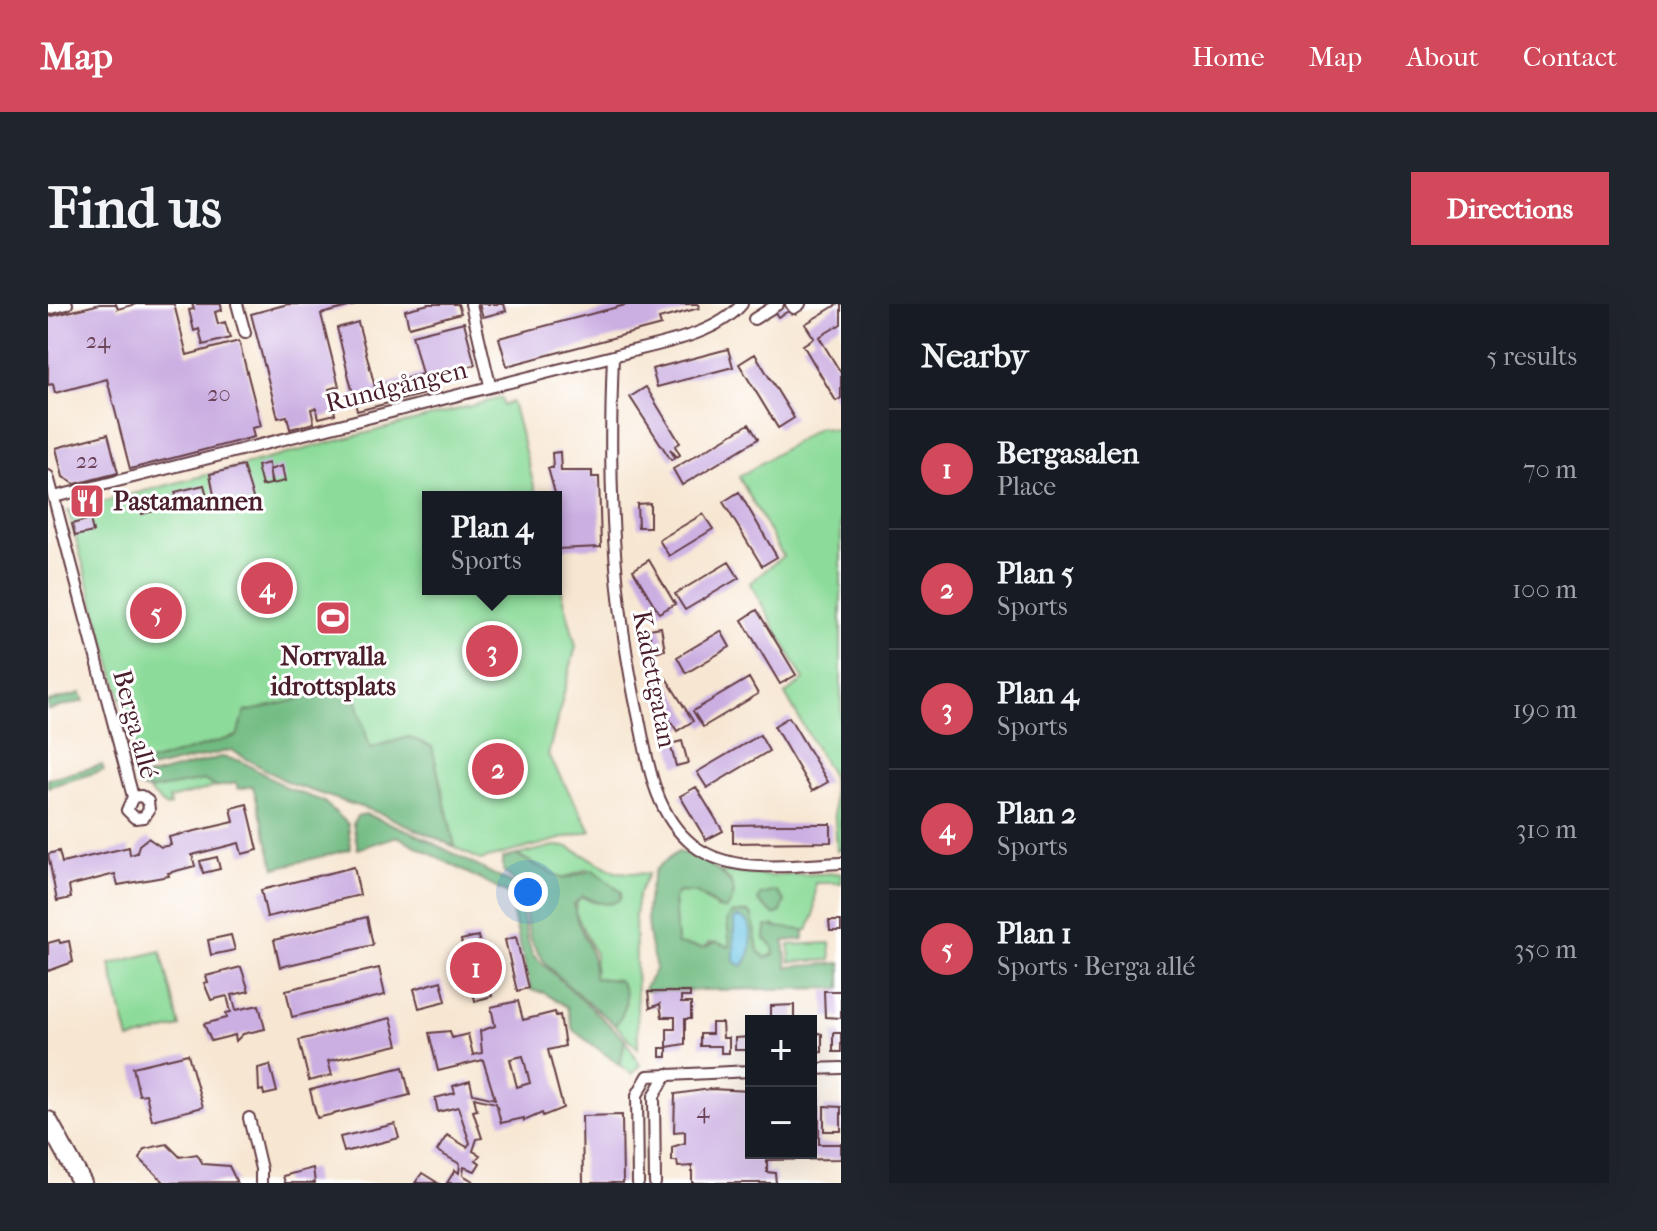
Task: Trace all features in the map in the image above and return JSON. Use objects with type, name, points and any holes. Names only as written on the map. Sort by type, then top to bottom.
[{"type":"highway","points":[[48,1121],[82,1183]]},
{"type":"street","points":[[48,309],[67,304]]},
{"type":"street","points":[[237,304],[245,333]]},
{"type":"street","points":[[471,304],[490,385]]},
{"type":"street","name":"Rundgången","points":[[54,497],[613,356],[693,333],[734,313],[742,304]]},
{"type":"street","points":[[754,319],[778,304]]},
{"type":"street","points":[[791,304],[794,308],[800,304]]},
{"type":"street","name":"Kadettgatan","points":[[613,356],[610,470],[615,579],[628,671],[660,802],[687,839],[724,861],[754,865],[841,863]]},
{"type":"street","name":"Berga allé","points":[[48,476],[133,797]]},
{"type":"street","points":[[817,1069],[841,1068]]},
{"type":"street","points":[[638,1183],[637,1095],[648,1076],[745,1071]]},
{"type":"street","points":[[655,1183],[654,1096],[667,1074]]},
{"type":"street","points":[[249,1118],[261,1169],[261,1183]]},
{"type":"green space","name":"Norrvalla idrottsplats","points":[[501,398],[503,405],[512,402],[535,491],[422,491],[422,595],[562,595],[562,592],[576,646],[548,755],[591,831],[480,860],[455,847],[432,747],[409,737],[369,748],[237,736],[140,765],[68,511]]},
{"type":"green space","points":[[819,427],[841,431],[841,850],[837,851],[832,776],[785,694],[804,680],[750,583],[783,556],[739,477]]},
{"type":"green space","points":[[353,687],[370,748],[409,737],[432,747],[455,847],[382,814],[291,784],[231,750],[141,771],[140,765],[237,736],[245,712]]},
{"type":"green space","points":[[81,693],[84,701],[48,710],[48,702]]},
{"type":"green space","points":[[221,757],[241,761],[289,789],[323,801],[348,824],[351,849],[275,868],[253,786],[238,789],[236,783],[216,787],[204,780],[148,790],[139,787],[136,780]]},
{"type":"green space","points":[[102,765],[104,770],[48,787],[48,779]]},
{"type":"green space","points":[[204,780],[216,787],[169,799],[170,806],[166,807],[148,790]]},
{"type":"green space","points":[[365,814],[412,832],[512,884],[533,955],[625,1039],[620,1065],[573,1030],[567,1007],[544,993],[531,990],[508,894],[397,836],[358,849],[353,824],[357,816]]},
{"type":"green space","points":[[554,846],[569,847],[615,872],[648,874],[638,895],[635,916],[638,1048],[615,1025],[624,1008],[622,992],[617,980],[594,978],[595,954],[575,912],[578,896],[597,903],[621,897],[621,892],[587,869],[563,879],[517,855]]},
{"type":"green space","points":[[678,852],[699,859],[721,873],[733,891],[732,900],[724,910],[696,893],[678,892],[674,899],[677,944],[703,948],[716,942],[730,947],[727,920],[731,914],[748,912],[752,916],[758,951],[766,958],[774,954],[773,946],[765,939],[766,926],[804,930],[804,939],[784,941],[787,967],[841,963],[841,988],[643,991],[656,968],[647,920],[654,873]]},
{"type":"green space","points":[[517,855],[563,879],[593,870],[621,892],[620,899],[615,902],[601,903],[583,896],[574,904],[578,923],[592,956],[594,978],[618,980],[622,985],[624,1008],[615,1025],[561,979],[535,948],[519,887],[503,872],[503,858]]},
{"type":"green space","points":[[719,871],[771,876],[841,873],[841,883],[816,883],[814,915],[808,930],[784,931],[773,925],[774,954],[767,958],[758,951],[752,916],[730,947],[711,942],[703,948],[677,944],[674,899],[678,892],[696,893],[718,909],[731,881]]},
{"type":"green space","points":[[776,891],[785,901],[781,912],[774,915],[758,901],[760,895]]},
{"type":"green space","points":[[830,943],[831,960],[790,962],[789,945]]},
{"type":"green space","points":[[161,951],[180,1027],[129,1040],[110,964]]},
{"type":"green space","points":[[625,1039],[640,1065],[632,1074],[620,1065]]},
{"type":"water","points":[[739,917],[748,922],[751,940],[749,956],[742,966],[734,961],[734,919]]},
{"type":"building","points":[[100,304],[116,304],[118,309],[136,304],[174,304],[187,355],[239,341],[261,426],[252,428],[254,437],[130,469],[107,379],[55,393],[53,384],[48,385],[48,317]]},
{"type":"building","points":[[192,304],[221,304],[222,310],[215,312],[218,324],[225,322],[230,338],[203,345],[199,329],[194,331],[189,310],[194,309]]},
{"type":"building","points":[[288,304],[356,305],[321,314],[339,386],[329,389],[335,414],[319,418],[316,408],[311,409],[314,423],[290,429],[287,416],[278,418],[251,314]]},
{"type":"building","points":[[429,304],[458,304],[461,313],[409,327],[405,310]]},
{"type":"building","points":[[479,304],[504,304],[506,311],[483,317]]},
{"type":"building","points":[[629,304],[698,304],[699,308],[659,319],[661,325],[507,366],[499,338]]},
{"type":"building","points":[[778,304],[791,304],[794,308],[778,317],[772,308]]},
{"type":"building","points":[[841,304],[841,324],[819,337],[841,373],[841,398],[836,401],[803,345],[814,338],[805,324]]},
{"type":"building","points":[[358,322],[375,387],[422,374],[412,335],[464,322],[475,365],[428,378],[432,392],[357,411],[337,328]]},
{"type":"building","points":[[728,349],[733,367],[657,387],[652,369]]},
{"type":"building","points":[[755,354],[794,418],[778,428],[739,364]]},
{"type":"building","points":[[646,387],[680,443],[675,446],[680,455],[677,457],[670,449],[675,458],[671,460],[630,397]]},
{"type":"building","points":[[749,424],[758,439],[682,485],[673,469]]},
{"type":"building","points":[[108,434],[118,473],[75,484],[63,477],[56,448]]},
{"type":"building","points":[[560,452],[561,471],[592,471],[592,477],[599,477],[601,547],[562,549],[562,491],[554,491],[548,468],[553,468],[552,453]]},
{"type":"building","points":[[269,463],[271,484],[262,486],[257,466]]},
{"type":"building","points":[[243,466],[254,501],[242,504],[241,499],[216,506],[210,474]]},
{"type":"building","points":[[282,466],[285,481],[272,484],[269,470]]},
{"type":"building","points":[[204,485],[207,496],[178,503],[175,492]]},
{"type":"building","points":[[739,492],[777,557],[762,566],[723,502]]},
{"type":"building","points":[[159,497],[162,509],[142,514],[139,502]]},
{"type":"building","points":[[650,503],[650,527],[638,527],[637,504]]},
{"type":"building","points":[[703,514],[713,529],[669,556],[659,540]]},
{"type":"building","points":[[90,519],[93,532],[75,536],[72,524]]},
{"type":"building","points":[[649,560],[675,604],[659,613],[633,570]]},
{"type":"building","points":[[729,562],[739,578],[685,610],[675,594]]},
{"type":"building","points":[[757,610],[796,675],[780,684],[742,620]]},
{"type":"building","points":[[661,627],[665,650],[652,652],[649,629]]},
{"type":"building","points":[[721,631],[730,647],[686,673],[677,657]]},
{"type":"building","points":[[666,678],[693,721],[677,731],[650,688]]},
{"type":"building","points":[[749,678],[758,694],[703,727],[693,711]]},
{"type":"building","points":[[789,717],[828,782],[812,791],[774,726]]},
{"type":"building","points":[[760,735],[769,751],[707,788],[697,772]]},
{"type":"building","points":[[682,741],[688,763],[676,766],[670,744]]},
{"type":"building","points":[[696,787],[723,831],[706,840],[680,796]]},
{"type":"building","points":[[247,804],[258,850],[242,854],[239,843],[192,855],[195,866],[168,873],[169,876],[118,885],[115,874],[69,886],[71,898],[57,901],[48,854],[59,851],[62,863],[129,847],[130,855],[137,853],[139,845],[148,838],[161,847],[171,845],[169,837],[234,822],[231,808]]},
{"type":"building","points":[[831,824],[831,842],[733,843],[733,825]]},
{"type":"building","points":[[217,857],[220,869],[203,873],[200,861]]},
{"type":"building","points":[[354,867],[360,895],[267,917],[261,890]]},
{"type":"building","points":[[367,917],[373,945],[280,967],[274,940]]},
{"type":"building","points":[[829,921],[841,921],[841,931],[830,931]]},
{"type":"building","points":[[231,935],[235,950],[211,955],[208,940]]},
{"type":"building","points":[[478,936],[492,996],[475,1001],[461,940]]},
{"type":"building","points":[[516,937],[528,988],[517,991],[505,940]]},
{"type":"building","points":[[59,940],[60,943],[69,941],[73,962],[48,971],[48,943]]},
{"type":"building","points":[[241,967],[249,991],[232,995],[236,1010],[259,1005],[265,1029],[243,1034],[236,1041],[235,1035],[211,1041],[204,1024],[227,1018],[226,1013],[231,1012],[227,996],[211,1000],[204,983],[208,982],[206,976]]},
{"type":"building","points":[[379,968],[385,995],[292,1017],[286,990]]},
{"type":"building","points":[[441,981],[446,1001],[419,1008],[414,989]]},
{"type":"building","points":[[824,991],[841,991],[841,1018],[825,1017]]},
{"type":"building","points":[[648,992],[690,992],[690,997],[681,997],[681,1003],[691,1003],[691,1019],[685,1019],[685,1044],[667,1047],[667,1029],[675,1029],[675,1017],[662,1017],[660,1004],[650,1008]]},
{"type":"building","points":[[518,1001],[523,1020],[555,1012],[556,1016],[560,1015],[565,1046],[548,1050],[563,1108],[524,1121],[524,1118],[501,1123],[496,1103],[474,1098],[477,1110],[473,1111],[482,1138],[477,1139],[473,1151],[480,1155],[476,1160],[480,1163],[475,1171],[464,1167],[463,1175],[476,1183],[447,1183],[455,1170],[459,1173],[460,1164],[437,1151],[447,1135],[467,1147],[470,1143],[458,1107],[438,1112],[435,1098],[455,1093],[453,1086],[470,1081],[473,1094],[495,1099],[483,1060],[438,1071],[429,1033],[450,1031],[452,1038],[468,1034],[473,1055],[482,1053],[480,1031],[495,1026],[491,1007]],"holes":[[[523,1056],[530,1083],[517,1087],[510,1059]]]},
{"type":"building","points":[[794,1005],[794,1015],[771,1015],[771,1006]]},
{"type":"building","points":[[391,1018],[398,1045],[328,1061],[332,1075],[309,1081],[299,1040]]},
{"type":"building","points":[[712,1023],[722,1023],[723,1038],[729,1038],[729,1053],[721,1053],[721,1046],[700,1046],[700,1034],[712,1034]]},
{"type":"building","points":[[817,1033],[822,1034],[822,1052],[817,1052]]},
{"type":"building","points":[[833,1033],[841,1033],[841,1052],[833,1052]]},
{"type":"building","points":[[745,1037],[745,1050],[735,1050],[735,1038]]},
{"type":"building","points":[[660,1048],[667,1048],[667,1057],[660,1057]]},
{"type":"building","points":[[188,1054],[203,1107],[152,1120],[146,1094],[139,1095],[133,1067]]},
{"type":"building","points":[[270,1065],[277,1092],[264,1095],[263,1090],[259,1091],[258,1068]]},
{"type":"building","points":[[403,1067],[410,1095],[317,1118],[310,1090]]},
{"type":"building","points":[[710,1089],[745,1091],[745,1159],[817,1159],[819,1092],[819,1144],[841,1144],[841,1159],[767,1160],[767,1172],[775,1173],[776,1183],[692,1183],[692,1166],[678,1167],[677,1161],[672,1161],[672,1147],[685,1143],[685,1131],[674,1132],[675,1094]]},
{"type":"building","points":[[824,1106],[841,1107],[841,1131],[824,1131]]},
{"type":"building","points":[[622,1115],[623,1183],[583,1183],[582,1116]]},
{"type":"building","points":[[395,1124],[399,1138],[344,1152],[340,1137]]},
{"type":"building","points":[[167,1144],[180,1157],[197,1154],[203,1164],[229,1166],[237,1182],[165,1183],[140,1159],[144,1149]]},
{"type":"building","points":[[313,1168],[315,1183],[285,1183],[283,1176]]},
{"type":"building","points":[[422,1173],[438,1183],[415,1183]]},
{"type":"place","name":"Pastamannen","points":[[87,501]]},
{"type":"place","name":"Plan 2","points":[[267,588]]},
{"type":"place","name":"Plan 1","points":[[156,613]]},
{"type":"place","name":"Norrvalla idrottsplats","points":[[333,618]]},
{"type":"place","name":"Plan 4","points":[[492,651]]},
{"type":"place","name":"Plan 5","points":[[498,769]]},
{"type":"place","name":"Bergasalen","points":[[476,968]]}]
